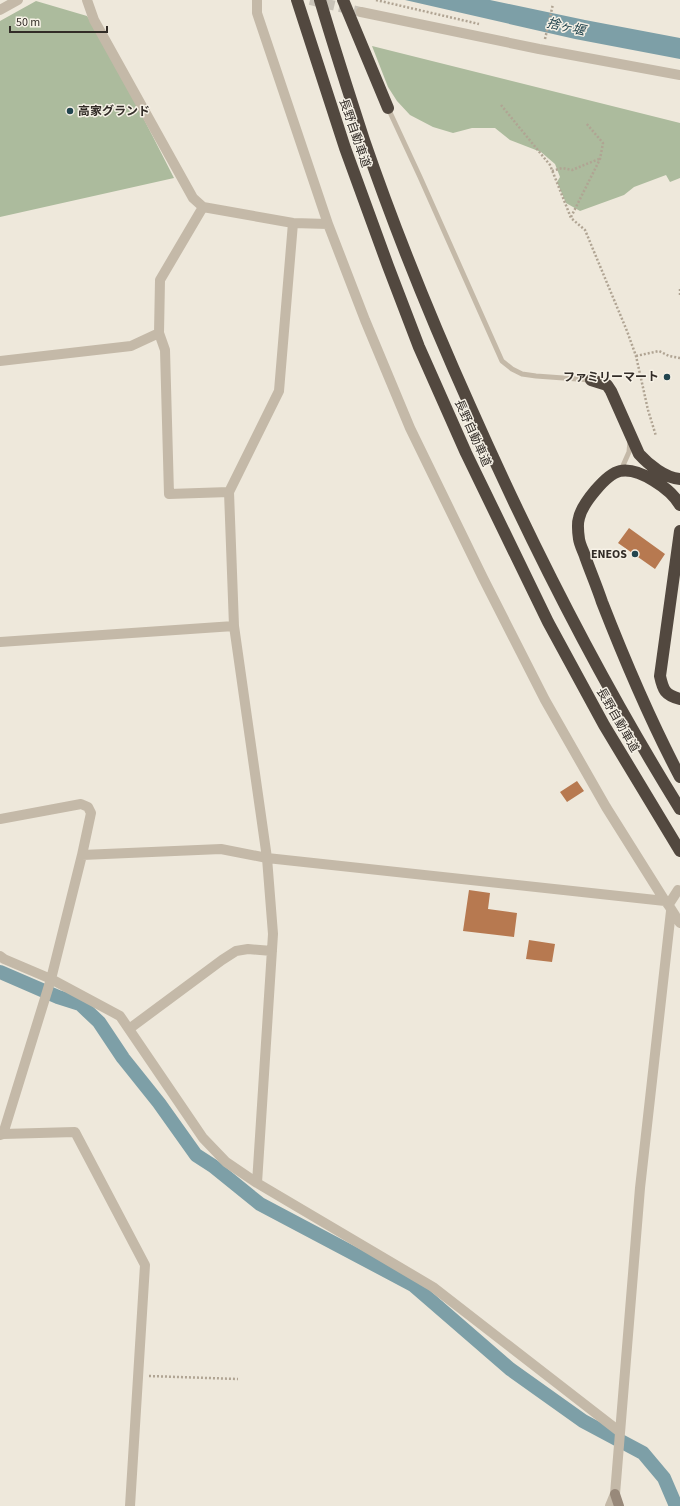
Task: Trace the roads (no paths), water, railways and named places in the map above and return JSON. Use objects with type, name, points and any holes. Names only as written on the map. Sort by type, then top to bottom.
[{"type":"highway","name":"長野自動車道","points":[[297,0],[345,148],[388,266],[419,347],[463,446],[548,622],[604,725],[680,851]]},
{"type":"highway","name":"長野自動車道","points":[[320,0],[365,142],[441,341],[488,446],[569,613],[624,714],[680,809]]},
{"type":"highway","points":[[343,0],[388,108]]},
{"type":"highway","points":[[591,380],[607,385],[611,391],[635,448],[643,459],[666,476],[680,479]]},
{"type":"highway","points":[[680,505],[669,490],[644,475],[636,472],[620,471],[612,474],[605,480],[582,509],[578,518],[579,540],[613,629],[644,704],[680,777]]},
{"type":"highway","points":[[680,531],[660,676],[665,692],[680,699]]},
{"type":"street","points":[[0,10],[18,0]]},
{"type":"street","points":[[87,0],[94,20],[194,198],[203,207],[293,223],[328,224]]},
{"type":"street","points":[[257,0],[257,13],[328,224],[365,320],[410,428],[483,578],[545,700],[606,807],[680,923]]},
{"type":"street","points":[[361,12],[539,49],[680,75]]},
{"type":"street","points":[[203,207],[160,280],[160,333],[165,350],[169,494],[229,492]]},
{"type":"street","points":[[257,1183],[273,934],[268,858],[234,626],[229,492],[279,391],[293,223]]},
{"type":"street","points":[[0,361],[131,346],[160,333]]},
{"type":"street","points":[[0,642],[234,626]]},
{"type":"street","points":[[0,819],[81,804],[88,807],[91,813],[51,979],[2,1134],[74,1132],[145,1265],[130,1506]]},
{"type":"street","points":[[82,855],[220,848],[268,858],[669,905]]},
{"type":"street","points":[[619,1506],[616,1494],[620,1432],[640,1188],[669,905],[678,890]]},
{"type":"street","points":[[129,1029],[236,951],[248,949],[272,951]]},
{"type":"street","points":[[0,956],[51,979],[120,1016],[203,1138],[226,1162],[257,1183],[433,1287],[620,1432]]},
{"type":"street","points":[[610,1506],[616,1494]]},
{"type":"lane","points":[[388,108],[502,361],[512,369],[522,374],[591,380]]},
{"type":"lane","points":[[620,471],[629,452],[630,436]]},
{"type":"water","name":"捨ヶ堰","points":[[405,0],[490,0],[680,38],[680,59],[575,39]]},
{"type":"waterway","points":[[0,972],[58,997],[80,1004],[99,1022],[123,1058],[159,1103],[196,1155],[213,1166],[260,1204],[413,1285],[510,1369],[583,1421],[643,1453],[664,1478],[676,1506]]},
{"type":"tunnel","points":[[310,0],[361,12]]},
{"type":"place","name":"高家グランド","points":[[70,111]]},
{"type":"place","name":"ファミリーマート","points":[[667,377]]},
{"type":"place","name":"ENEOS","points":[[635,554]]}]
